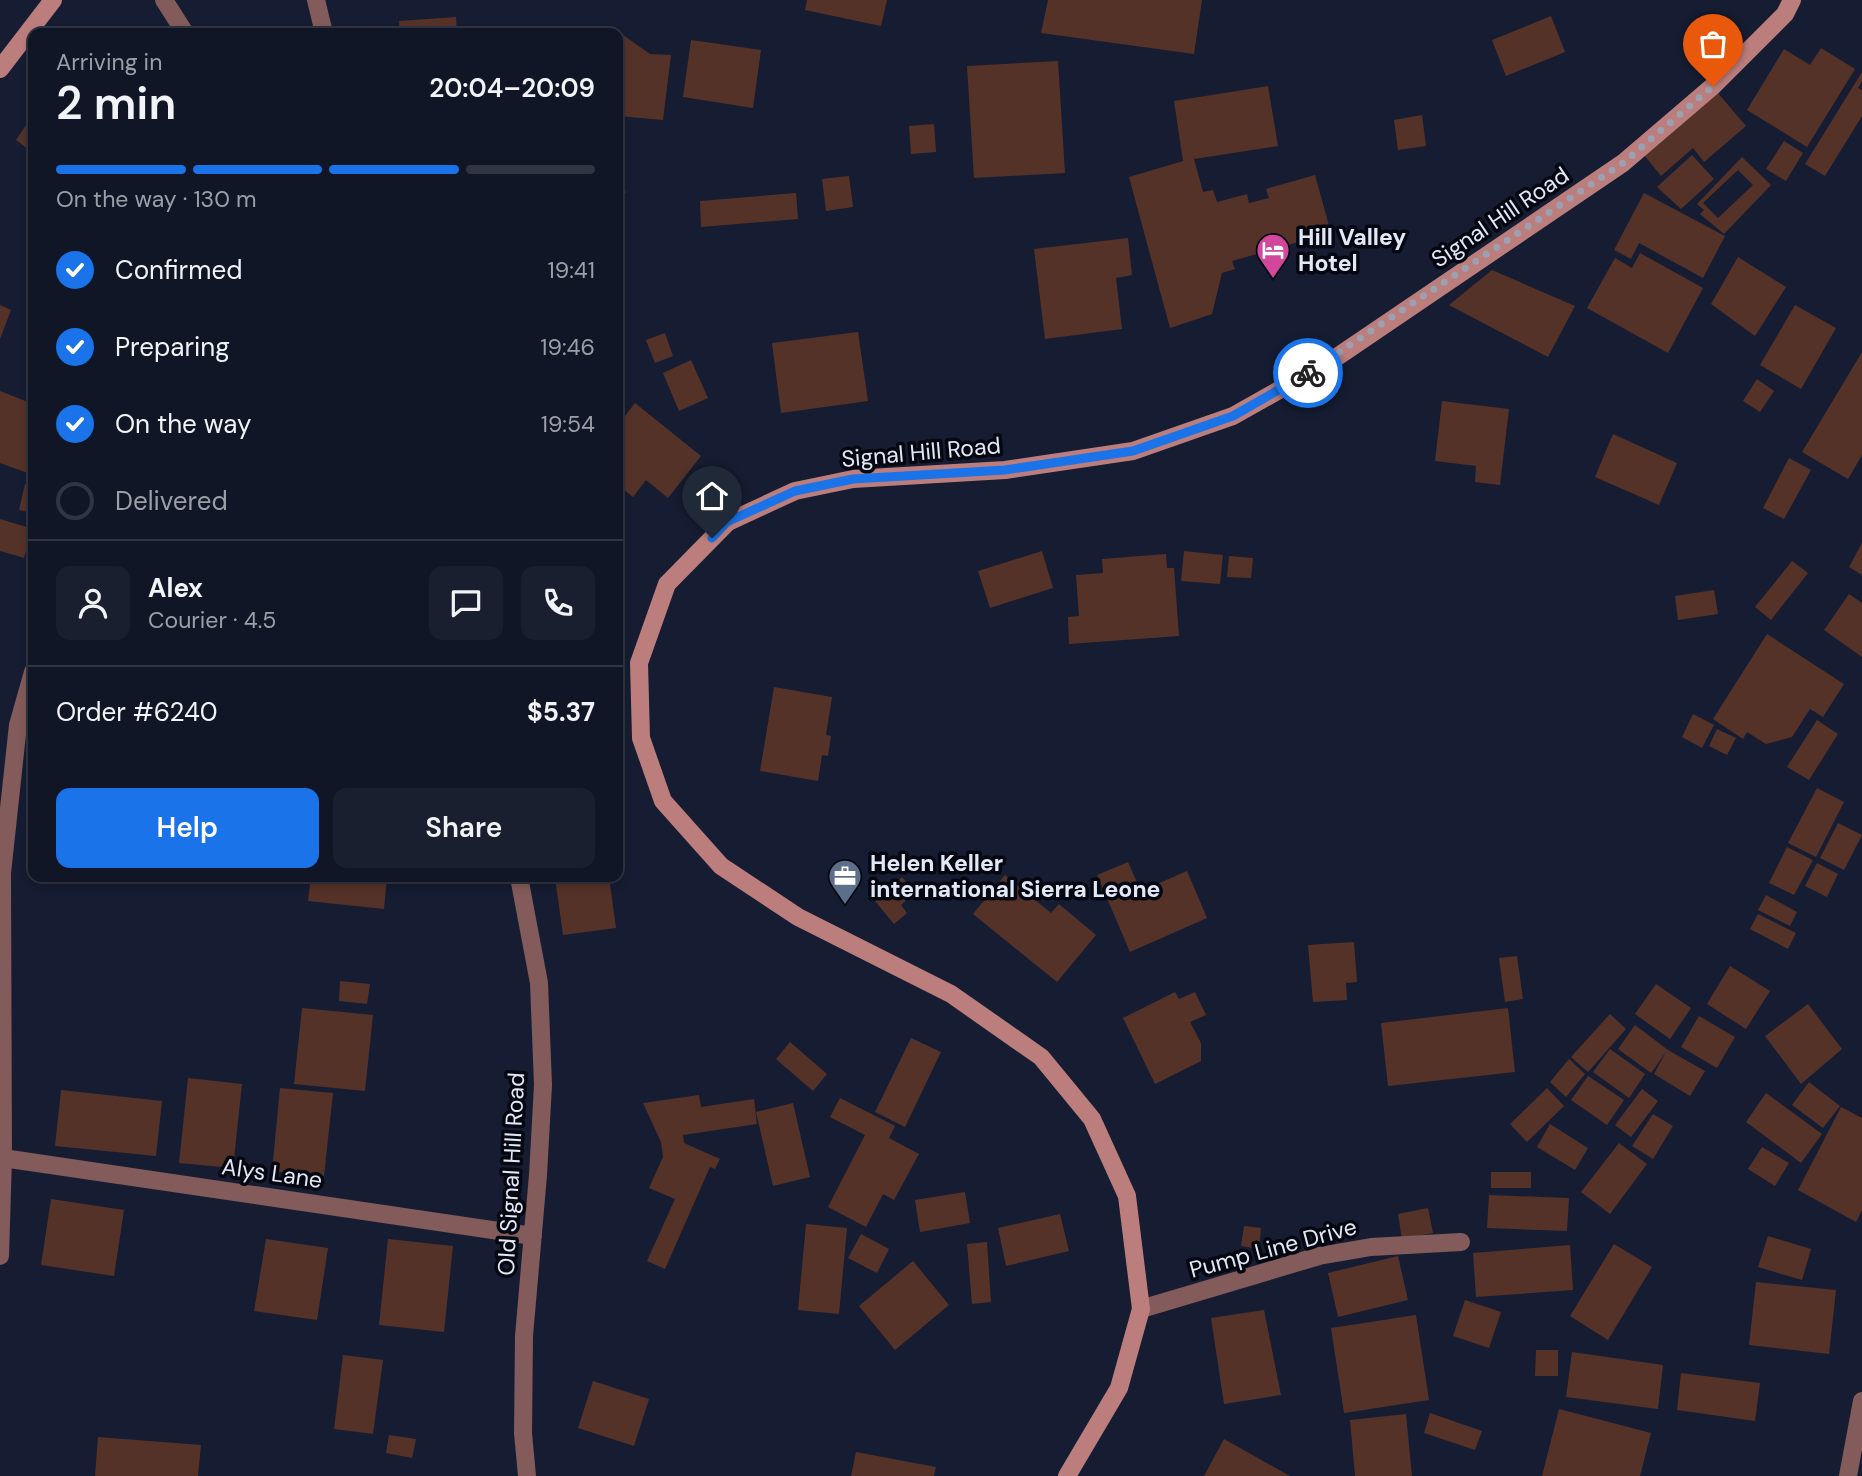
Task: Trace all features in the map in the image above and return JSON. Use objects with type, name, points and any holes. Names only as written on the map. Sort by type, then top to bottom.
[{"type":"main road","points":[[31,28],[53,0]]},
{"type":"main road","name":"Signal Hill Road","points":[[1067,1476],[1119,1388],[1141,1309],[1127,1196],[1092,1119],[1041,1057],[951,994],[798,917],[720,866],[663,801],[640,738],[639,663],[667,584],[727,522],[795,491],[853,479],[1005,470],[1133,451],[1233,416],[1334,359],[1623,163],[1713,86],[1785,14],[1793,0]]},
{"type":"main road","points":[[0,69],[28,33]]},
{"type":"street","points":[[164,0],[182,28]]},
{"type":"street","points":[[316,0],[323,28]]},
{"type":"street","points":[[0,1256],[3,1158],[2,873],[18,725],[28,690]]},
{"type":"street","name":"Old Signal Hill Road","points":[[520,882],[539,983],[542,1098],[524,1336],[523,1433],[527,1476]]},
{"type":"street","name":"Alys Lane","points":[[3,1158],[533,1236]]},
{"type":"street","name":"Pump Line Drive","points":[[1141,1309],[1319,1256],[1371,1247],[1461,1242]]},
{"type":"street","points":[[1848,1476],[1862,1401]]},
{"type":"building","points":[[807,0],[887,0],[881,26],[805,10]]},
{"type":"building","points":[[1048,0],[1202,0],[1194,54],[1041,33]]},
{"type":"building","points":[[1551,16],[1565,52],[1506,76],[1492,40]]},
{"type":"building","points":[[456,17],[457,28],[400,28],[399,21]]},
{"type":"building","points":[[623,35],[650,54],[671,55],[663,120],[623,116]]},
{"type":"building","points":[[691,40],[761,50],[753,108],[683,97]]},
{"type":"building","points":[[1821,48],[1855,69],[1807,147],[1747,110],[1784,49],[1810,65]]},
{"type":"building","points":[[1058,61],[1065,173],[974,178],[967,66]]},
{"type":"building","points":[[1862,72],[1862,81],[1858,88],[1862,90],[1862,116],[1825,176],[1805,164]]},
{"type":"building","points":[[1268,86],[1278,146],[1194,159],[1203,192],[1213,190],[1217,202],[1247,194],[1249,203],[1269,198],[1266,189],[1315,175],[1331,233],[1232,261],[1235,269],[1222,273],[1212,314],[1170,328],[1129,177],[1183,161],[1174,101]]},
{"type":"building","points":[[1717,92],[1746,126],[1704,162],[1693,148],[1661,176],[1644,155]]},
{"type":"building","points":[[1422,115],[1426,146],[1398,150],[1394,120]]},
{"type":"building","points":[[28,122],[28,149],[16,140]]},
{"type":"building","points":[[934,124],[936,152],[911,154],[909,126]]},
{"type":"building","points":[[1784,141],[1803,153],[1786,181],[1766,169]]},
{"type":"building","points":[[1692,155],[1714,179],[1681,209],[1657,187]]},
{"type":"building","points":[[1742,157],[1771,185],[1724,234],[1700,214],[1704,210],[1697,204]],"holes":[[[1738,170],[1753,185],[1718,218],[1703,203]]]},
{"type":"building","points":[[849,176],[853,207],[826,211],[822,179]]},
{"type":"building","points":[[796,193],[798,219],[701,227],[700,201]]},
{"type":"building","points":[[1644,193],[1725,236],[1703,278],[1639,243],[1631,259],[1614,250]]},
{"type":"building","points":[[1128,238],[1132,275],[1116,278],[1122,329],[1045,339],[1034,249]]},
{"type":"building","points":[[1640,253],[1703,288],[1668,353],[1587,308],[1615,258],[1632,268]]},
{"type":"building","points":[[1738,257],[1786,287],[1755,336],[1711,304]]},
{"type":"building","points":[[1492,270],[1575,306],[1548,357],[1449,305]]},
{"type":"building","points":[[0,305],[11,310],[0,339]]},
{"type":"building","points":[[1795,305],[1836,328],[1801,389],[1760,365]]},
{"type":"building","points":[[858,332],[868,401],[781,413],[772,343]]},
{"type":"building","points":[[665,333],[673,356],[655,363],[646,340]]},
{"type":"building","points":[[1862,352],[1862,455],[1848,479],[1802,452]]},
{"type":"building","points":[[691,360],[708,398],[679,411],[663,373]]},
{"type":"building","points":[[1757,379],[1774,391],[1760,412],[1743,401]]},
{"type":"building","points":[[0,391],[28,402],[28,473],[0,463]]},
{"type":"building","points":[[1442,401],[1509,409],[1500,485],[1475,482],[1476,466],[1435,461]]},
{"type":"building","points":[[635,403],[701,456],[668,498],[646,480],[633,497],[623,489],[623,419]]},
{"type":"building","points":[[1613,434],[1677,463],[1659,505],[1595,477]]},
{"type":"building","points":[[1789,458],[1811,470],[1784,519],[1763,508]]},
{"type":"building","points":[[25,484],[28,485],[28,512],[19,510]]},
{"type":"building","points":[[0,519],[28,527],[28,545],[24,558],[0,551]]},
{"type":"building","points":[[1862,543],[1862,575],[1849,567]]},
{"type":"building","points":[[1042,551],[1053,588],[990,608],[978,571]]},
{"type":"building","points":[[1184,551],[1223,555],[1220,584],[1181,581]]},
{"type":"building","points":[[1166,554],[1167,568],[1174,568],[1179,636],[1069,644],[1068,617],[1079,616],[1076,575],[1103,573],[1102,559]]},
{"type":"building","points":[[1229,556],[1253,558],[1251,578],[1227,577]]},
{"type":"building","points":[[1792,561],[1808,573],[1771,620],[1755,607]]},
{"type":"building","points":[[1714,590],[1718,614],[1678,620],[1675,596]]},
{"type":"building","points":[[1849,594],[1862,603],[1862,657],[1824,630]]},
{"type":"building","points":[[1767,634],[1844,684],[1823,717],[1810,709],[1792,737],[1766,744],[1747,732],[1743,739],[1713,719]]},
{"type":"building","points":[[774,687],[832,697],[826,735],[831,736],[828,756],[822,755],[818,781],[760,771]]},
{"type":"building","points":[[1693,714],[1714,725],[1702,748],[1682,737]]},
{"type":"building","points":[[1817,720],[1838,734],[1809,780],[1787,767]]},
{"type":"building","points":[[1717,729],[1736,738],[1727,755],[1709,746]]},
{"type":"building","points":[[1817,788],[1844,802],[1816,857],[1788,843]]},
{"type":"building","points":[[1838,823],[1862,835],[1844,870],[1820,858]]},
{"type":"building","points":[[1787,847],[1813,860],[1794,895],[1769,883]]},
{"type":"building","points":[[1128,862],[1141,891],[1187,871],[1207,918],[1130,952],[1097,875]]},
{"type":"building","points":[[1817,863],[1838,874],[1827,897],[1805,886]]},
{"type":"building","points":[[1005,875],[1051,913],[1059,904],[1096,935],[1057,982],[973,914]]},
{"type":"building","points":[[902,877],[915,892],[901,905],[907,913],[894,924],[875,901]]},
{"type":"building","points":[[310,882],[387,882],[384,909],[308,901]]},
{"type":"building","points":[[556,882],[610,882],[616,928],[563,935]]},
{"type":"building","points":[[1766,895],[1797,912],[1790,926],[1758,910]]},
{"type":"building","points":[[1758,914],[1796,933],[1788,949],[1750,929]]},
{"type":"building","points":[[1354,942],[1357,982],[1346,983],[1347,1000],[1313,1002],[1308,945]]},
{"type":"building","points":[[1517,956],[1523,999],[1505,1002],[1499,958]]},
{"type":"building","points":[[1730,966],[1770,991],[1746,1029],[1707,1004]]},
{"type":"building","points":[[340,981],[370,984],[367,1004],[339,1001]]},
{"type":"building","points":[[1656,984],[1691,1008],[1670,1039],[1635,1014]]},
{"type":"building","points":[[1175,992],[1179,999],[1195,992],[1206,1015],[1190,1022],[1201,1043],[1201,1061],[1155,1084],[1123,1018]]},
{"type":"building","points":[[1808,1004],[1842,1049],[1801,1084],[1765,1036]]},
{"type":"building","points":[[302,1008],[373,1015],[365,1091],[294,1084]]},
{"type":"building","points":[[1508,1008],[1515,1072],[1388,1086],[1381,1023]]},
{"type":"building","points":[[1610,1014],[1626,1029],[1588,1072],[1571,1057]]},
{"type":"building","points":[[1699,1016],[1735,1037],[1717,1068],[1681,1047]]},
{"type":"building","points":[[1635,1025],[1668,1050],[1705,1071],[1690,1096],[1654,1074],[1666,1052],[1651,1073],[1618,1049]]},
{"type":"building","points":[[911,1038],[941,1052],[905,1127],[875,1112]]},
{"type":"building","points":[[790,1042],[827,1074],[813,1091],[776,1059]]},
{"type":"building","points":[[1610,1049],[1645,1074],[1629,1098],[1593,1072]]},
{"type":"building","points":[[1569,1059],[1585,1074],[1566,1097],[1550,1082]]},
{"type":"building","points":[[1588,1076],[1624,1100],[1607,1125],[1571,1100]]},
{"type":"building","points":[[188,1078],[242,1084],[233,1168],[179,1163]]},
{"type":"building","points":[[1809,1082],[1840,1106],[1823,1128],[1792,1105]]},
{"type":"building","points":[[280,1088],[333,1093],[324,1176],[272,1171]]},
{"type":"building","points":[[1547,1088],[1564,1106],[1527,1142],[1510,1124]]},
{"type":"building","points":[[1642,1089],[1658,1101],[1631,1137],[1615,1125]]},
{"type":"building","points":[[61,1090],[162,1101],[156,1156],[55,1146]]},
{"type":"building","points":[[1766,1093],[1822,1134],[1801,1163],[1746,1122]]},
{"type":"building","points":[[699,1095],[701,1107],[754,1099],[757,1124],[683,1135],[684,1143],[720,1159],[715,1169],[710,1167],[665,1269],[647,1261],[675,1199],[649,1188],[663,1157],[661,1142],[643,1103]]},
{"type":"building","points":[[840,1098],[895,1126],[889,1138],[919,1154],[894,1200],[883,1194],[866,1227],[828,1207],[865,1135],[830,1117]]},
{"type":"building","points":[[793,1103],[810,1177],[773,1186],[756,1112]]},
{"type":"building","points":[[1841,1107],[1862,1118],[1862,1210],[1856,1222],[1798,1190]]},
{"type":"building","points":[[1653,1114],[1673,1126],[1653,1159],[1632,1146]]},
{"type":"building","points":[[1550,1124],[1588,1148],[1575,1170],[1537,1147]]},
{"type":"building","points":[[1619,1143],[1647,1164],[1610,1214],[1581,1192]]},
{"type":"building","points":[[1762,1147],[1789,1163],[1775,1186],[1748,1169]]},
{"type":"building","points":[[1491,1172],[1531,1172],[1531,1188],[1491,1188]]},
{"type":"building","points":[[965,1192],[970,1223],[920,1232],[915,1200]]},
{"type":"building","points":[[1489,1195],[1569,1198],[1567,1231],[1487,1228]]},
{"type":"building","points":[[51,1199],[124,1210],[114,1276],[41,1265]]},
{"type":"building","points":[[1428,1208],[1433,1233],[1402,1239],[1398,1214]]},
{"type":"building","points":[[1060,1214],[1069,1251],[1006,1266],[998,1228]]},
{"type":"building","points":[[806,1224],[847,1228],[839,1314],[798,1310]]},
{"type":"building","points":[[1244,1226],[1261,1228],[1259,1249],[1241,1246]]},
{"type":"building","points":[[861,1234],[889,1249],[877,1273],[848,1258]]},
{"type":"building","points":[[1768,1236],[1811,1249],[1802,1280],[1758,1267]]},
{"type":"building","points":[[266,1239],[328,1248],[317,1320],[254,1311]]},
{"type":"building","points":[[388,1239],[453,1246],[444,1332],[379,1325]]},
{"type":"building","points":[[987,1242],[991,1302],[972,1304],[967,1244]]},
{"type":"building","points":[[1614,1244],[1652,1267],[1608,1340],[1570,1316]]},
{"type":"building","points":[[1570,1245],[1573,1290],[1476,1297],[1473,1253]]},
{"type":"building","points":[[1398,1256],[1408,1300],[1338,1317],[1328,1273]]},
{"type":"building","points":[[913,1261],[949,1305],[895,1350],[859,1306]]},
{"type":"building","points":[[1756,1282],[1836,1290],[1829,1354],[1749,1345]]},
{"type":"building","points":[[1465,1300],[1501,1312],[1489,1348],[1453,1336]]},
{"type":"building","points":[[1264,1310],[1281,1395],[1224,1404],[1211,1318]]},
{"type":"building","points":[[1416,1315],[1429,1400],[1344,1413],[1331,1328]]},
{"type":"building","points":[[1536,1350],[1558,1350],[1558,1376],[1535,1376]]},
{"type":"building","points":[[1572,1352],[1663,1365],[1658,1409],[1566,1397]]},
{"type":"building","points":[[343,1355],[383,1360],[373,1434],[334,1429]]},
{"type":"building","points":[[1681,1373],[1760,1383],[1755,1421],[1677,1410]]},
{"type":"building","points":[[593,1381],[649,1399],[634,1446],[578,1428]]},
{"type":"building","points":[[1559,1409],[1651,1433],[1640,1476],[1542,1476]]},
{"type":"building","points":[[1430,1413],[1482,1431],[1475,1450],[1424,1433]]},
{"type":"building","points":[[1406,1414],[1412,1476],[1355,1476],[1350,1420]]},
{"type":"building","points":[[389,1435],[416,1439],[412,1458],[386,1453]]},
{"type":"building","points":[[98,1437],[201,1445],[198,1476],[95,1476]]},
{"type":"building","points":[[1224,1439],[1290,1476],[1204,1476]]},
{"type":"building","points":[[856,1452],[936,1467],[934,1476],[851,1476]]},
{"type":"way so far","points":[[1308,373],[1334,359],[1623,163],[1713,86]]},
{"type":"place","name":"Hill Valley Hotel","points":[[1273,280]]},
{"type":"place","name":"Helen Keller international Sierra Leone","points":[[845,906]]},
{"type":"route","points":[[712,538],[727,522],[795,491],[853,479],[1005,470],[1133,451],[1233,416],[1308,373]]}]
